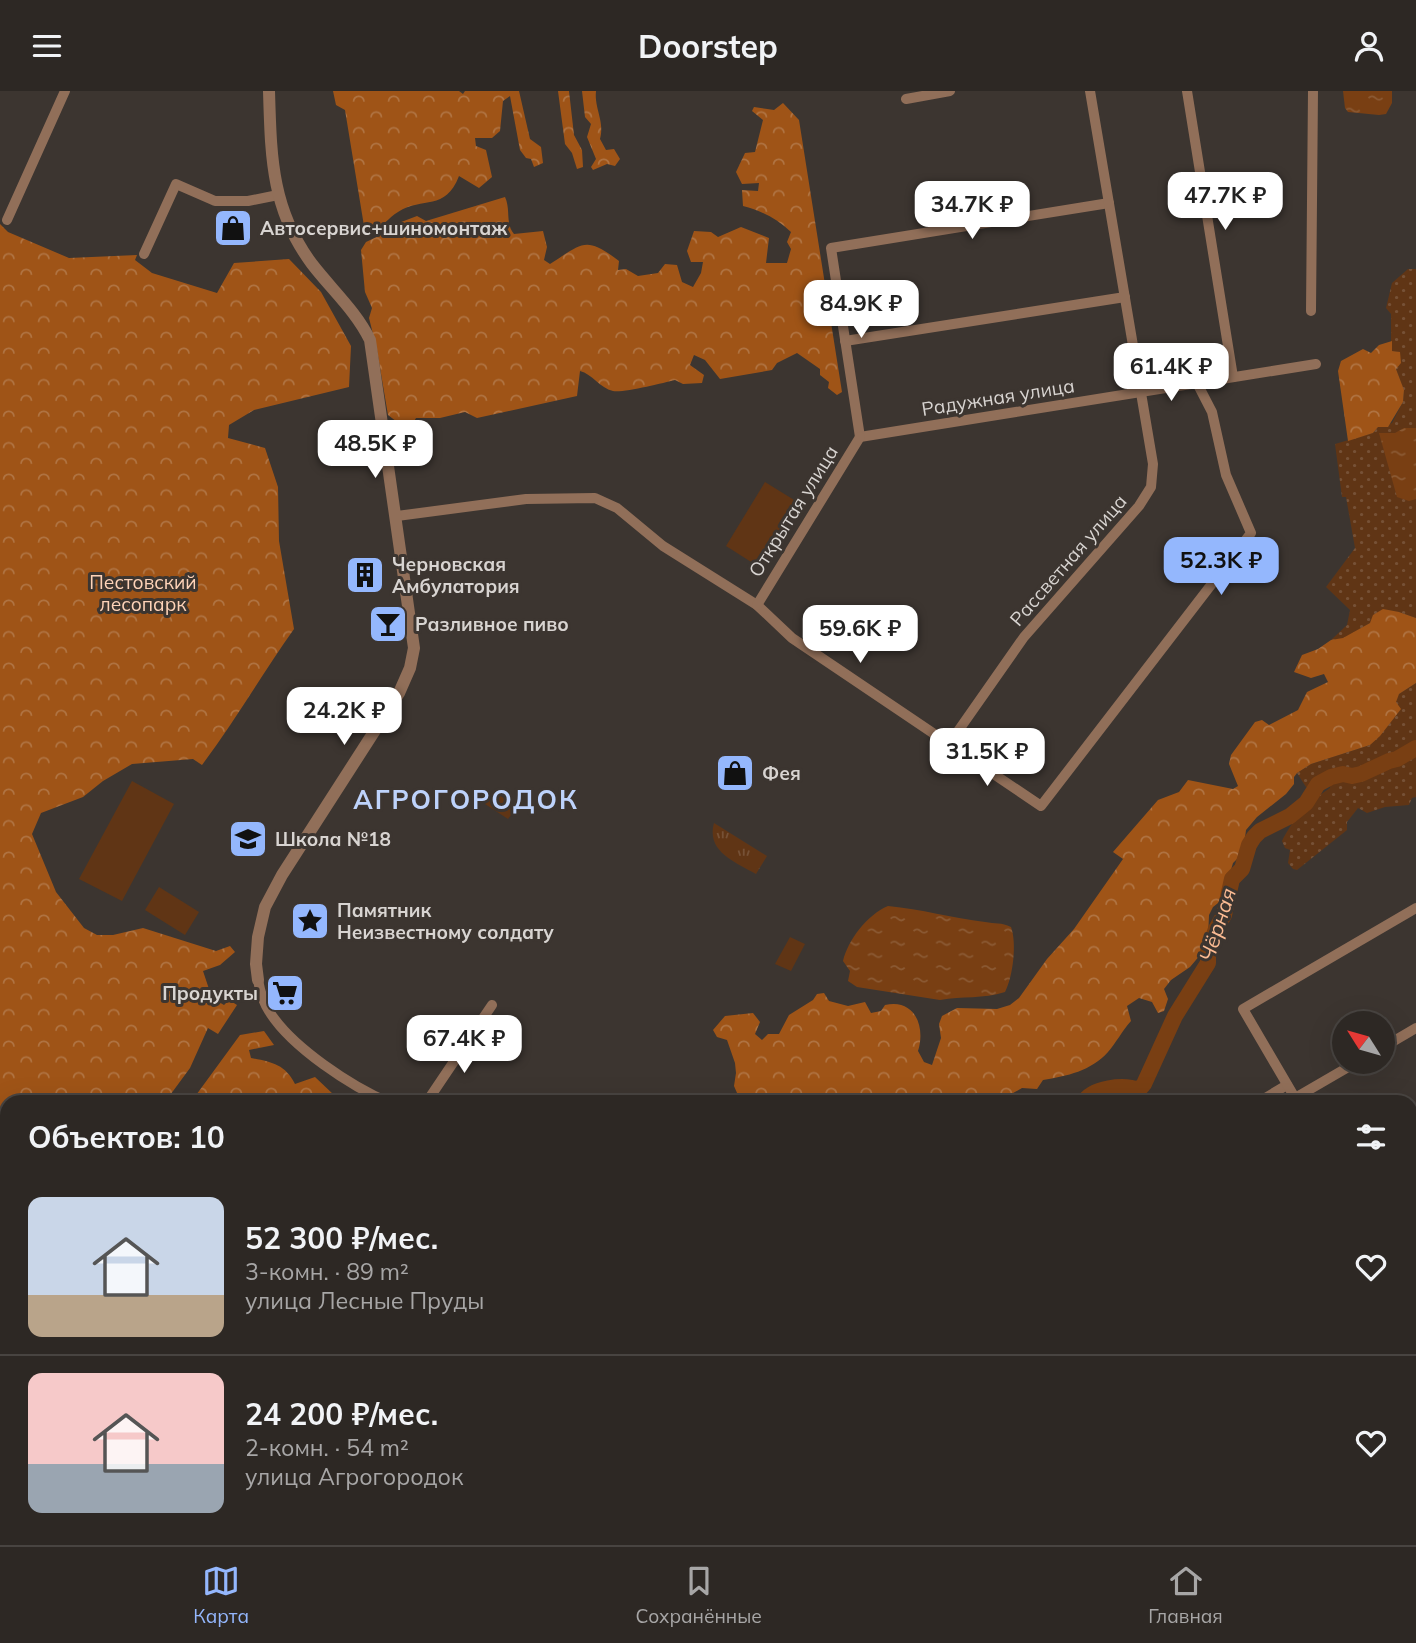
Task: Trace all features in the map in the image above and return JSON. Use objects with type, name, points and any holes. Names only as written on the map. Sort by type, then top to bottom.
[{"type":"street","points":[[7,221],[65,91]]},
{"type":"street","points":[[269,91],[271,155],[278,195],[287,222],[297,242],[325,281],[362,322],[370,340],[397,516],[413,638],[413,658],[399,693],[282,875],[267,904],[258,937],[256,964],[267,1009],[277,1024],[300,1047],[375,1095]]},
{"type":"street","points":[[905,99],[950,91]]},
{"type":"street","name":"Рассветная улица","points":[[949,744],[1024,637],[1146,497],[1151,487],[1153,464],[1090,91]]},
{"type":"street","points":[[1187,91],[1233,377]]},
{"type":"street","points":[[1311,311],[1313,91]]},
{"type":"street","points":[[144,254],[176,184],[215,201],[248,201],[278,195]]},
{"type":"street","points":[[860,437],[831,248],[1109,203]]},
{"type":"street","points":[[845,341],[1125,297]]},
{"type":"street","name":"Радужная улица","points":[[860,437],[1316,364]]},
{"type":"street","points":[[397,516],[526,499],[595,498],[617,508],[663,546],[757,605],[792,638],[1041,806],[1251,533],[1252,529],[1226,475],[1212,412],[1197,383]]},
{"type":"street","name":"Открытая улица","points":[[757,605],[860,437]]},
{"type":"street","points":[[1294,1095],[1243,1009],[1416,908]]},
{"type":"street","points":[[431,1095],[492,1005]]},
{"type":"street","points":[[1395,1040],[1416,1028]]},
{"type":"street","points":[[1305,1095],[1336,1075]]},
{"type":"street","points":[[1270,1095],[1287,1084]]},
{"type":"green space","points":[[333,91],[459,91],[463,94],[465,91],[519,91],[530,139],[541,147],[543,163],[534,167],[531,159],[526,158],[520,150],[510,96],[503,101],[500,131],[492,138],[475,138],[476,146],[486,150],[492,177],[479,188],[459,176],[447,195],[407,207],[371,232],[364,226],[345,110],[336,105]]},
{"type":"green space","points":[[558,91],[569,91],[574,135],[582,150],[583,167],[577,169],[572,153],[565,144]]},
{"type":"green space","points":[[582,91],[596,91],[600,139],[606,150],[614,149],[620,159],[615,166],[607,164],[593,170],[591,167],[596,159],[587,137],[591,124],[585,117]]},
{"type":"green space","points":[[783,103],[799,120],[842,392],[837,395],[828,388],[829,382],[820,375],[820,369],[797,353],[777,363],[772,370],[720,379],[705,360],[694,355],[690,365],[704,375],[702,383],[683,384],[675,380],[613,391],[580,371],[577,396],[477,418],[465,412],[440,418],[416,418],[412,425],[401,425],[388,415],[369,318],[372,308],[365,292],[361,250],[366,242],[396,224],[417,216],[426,221],[505,197],[514,234],[543,231],[547,247],[544,260],[550,264],[577,247],[591,245],[619,261],[618,270],[626,269],[638,276],[658,273],[665,264],[677,265],[682,282],[693,287],[701,273],[703,262],[691,262],[687,251],[694,231],[711,232],[718,237],[741,227],[769,238],[766,263],[787,263],[791,249],[787,242],[791,232],[769,216],[743,206],[742,190],[758,191],[759,183],[742,184],[736,172],[745,153],[755,152],[763,120],[752,111],[754,107],[774,110]]},
{"type":"green space","name":"Пестовский лесопарк","points":[[0,224],[8,232],[69,258],[137,255],[135,260],[152,273],[217,293],[234,263],[289,259],[321,292],[351,346],[349,387],[254,410],[229,425],[228,438],[265,448],[278,487],[279,541],[294,629],[202,765],[193,759],[132,764],[83,797],[41,813],[32,834],[56,892],[84,928],[97,935],[113,935],[143,928],[216,951],[230,946],[235,952],[220,965],[203,971],[212,998],[224,1005],[229,1000],[237,1005],[218,1034],[208,1028],[190,1068],[170,1095],[0,1095]]},
{"type":"green space","points":[[1408,269],[1416,269],[1416,618],[1399,612],[1370,623],[1343,639],[1331,640],[1347,625],[1350,610],[1326,587],[1355,548],[1346,497],[1342,497],[1335,444],[1373,433],[1378,427],[1392,423],[1403,402],[1404,391],[1396,369],[1399,352],[1391,351],[1391,314],[1386,308],[1392,283]]},
{"type":"green space","points":[[1392,341],[1392,351],[1400,352],[1401,363],[1396,369],[1404,390],[1403,402],[1388,427],[1378,427],[1373,433],[1348,441],[1338,371],[1341,361],[1363,349],[1371,353],[1379,345]]},
{"type":"green space","points":[[765,482],[799,503],[759,567],[726,546]]},
{"type":"green space","points":[[1383,609],[1416,618],[1416,683],[1399,694],[1396,702],[1401,709],[1370,745],[1311,764],[1297,773],[1294,784],[1286,794],[1257,817],[1246,830],[1243,853],[1233,863],[1222,900],[1213,907],[1209,915],[1208,938],[1201,954],[1164,989],[1168,999],[1164,1011],[1158,1013],[1152,1002],[1139,998],[1127,1006],[1131,1021],[1111,1048],[1094,1064],[1078,1072],[1043,1080],[1037,1089],[1022,1088],[1010,1095],[738,1095],[734,1086],[735,1063],[727,1040],[717,1037],[713,1030],[725,1016],[753,1013],[760,1022],[755,1034],[762,1040],[768,1034],[779,1034],[789,1015],[813,1000],[817,994],[824,993],[829,1001],[848,1006],[865,1002],[871,1013],[881,1011],[885,1005],[904,1006],[919,1024],[918,1051],[924,1062],[932,1065],[941,1038],[939,1024],[942,1016],[957,1008],[997,1009],[1010,1005],[1019,998],[1047,959],[1074,929],[1123,859],[1113,852],[1158,800],[1179,792],[1188,780],[1233,789],[1238,786],[1229,764],[1231,755],[1255,722],[1262,720],[1269,725],[1298,710],[1307,692],[1328,682],[1324,674],[1311,678],[1294,672],[1302,655],[1370,623],[1373,615]]},
{"type":"green space","points":[[1416,683],[1416,797],[1412,798],[1409,805],[1385,807],[1367,813],[1358,808],[1347,822],[1347,830],[1297,870],[1293,869],[1288,863],[1290,850],[1285,848],[1282,841],[1302,811],[1330,788],[1331,777],[1327,773],[1306,787],[1297,773],[1311,764],[1370,745],[1399,694]]},
{"type":"green space","points":[[132,781],[174,804],[122,901],[79,879]]},
{"type":"green space","points":[[493,791],[517,807],[508,819],[485,804]]},
{"type":"green space","points":[[714,823],[767,856],[756,874],[718,849],[714,842]]},
{"type":"green space","points":[[159,887],[199,912],[185,935],[145,910]]},
{"type":"green space","points":[[790,937],[805,944],[791,971],[775,964]]},
{"type":"green space","points":[[264,1031],[274,1045],[249,1050],[251,1058],[282,1068],[295,1084],[315,1077],[334,1095],[196,1095],[240,1035]]},
{"type":"water","points":[[1343,91],[1392,91],[1392,103],[1386,114],[1348,112]]},
{"type":"water","points":[[1404,428],[1416,428],[1416,499],[1409,501],[1397,497],[1379,433],[1395,433]]},
{"type":"water","points":[[888,906],[1011,927],[1013,960],[1005,992],[940,1000],[857,987],[848,981],[850,971],[843,961],[849,945],[873,915]]},
{"type":"waterway","name":"Чёрная","points":[[1091,1095],[1117,1087],[1139,1090],[1144,1084],[1175,1016],[1208,963],[1208,952],[1224,915],[1232,879],[1242,869],[1254,837],[1260,831],[1290,816],[1306,803],[1318,784],[1343,774],[1361,774],[1416,748]]},
{"type":"place","name":"Автосервис+шиномонтаж","points":[[233,228]]},
{"type":"place","name":"Черновская Амбулатория","points":[[365,575]]},
{"type":"place","name":"Разливное пиво","points":[[388,624]]},
{"type":"place","name":"Фея","points":[[735,773]]},
{"type":"place","name":"Школа №18","points":[[248,839]]},
{"type":"place","name":"Памятник Неизвестному солдату","points":[[310,921]]},
{"type":"place","name":"Продукты","points":[[285,993]]},
{"type":"district","name":"АГРОГОРОДОК","points":[[466,800]]}]
